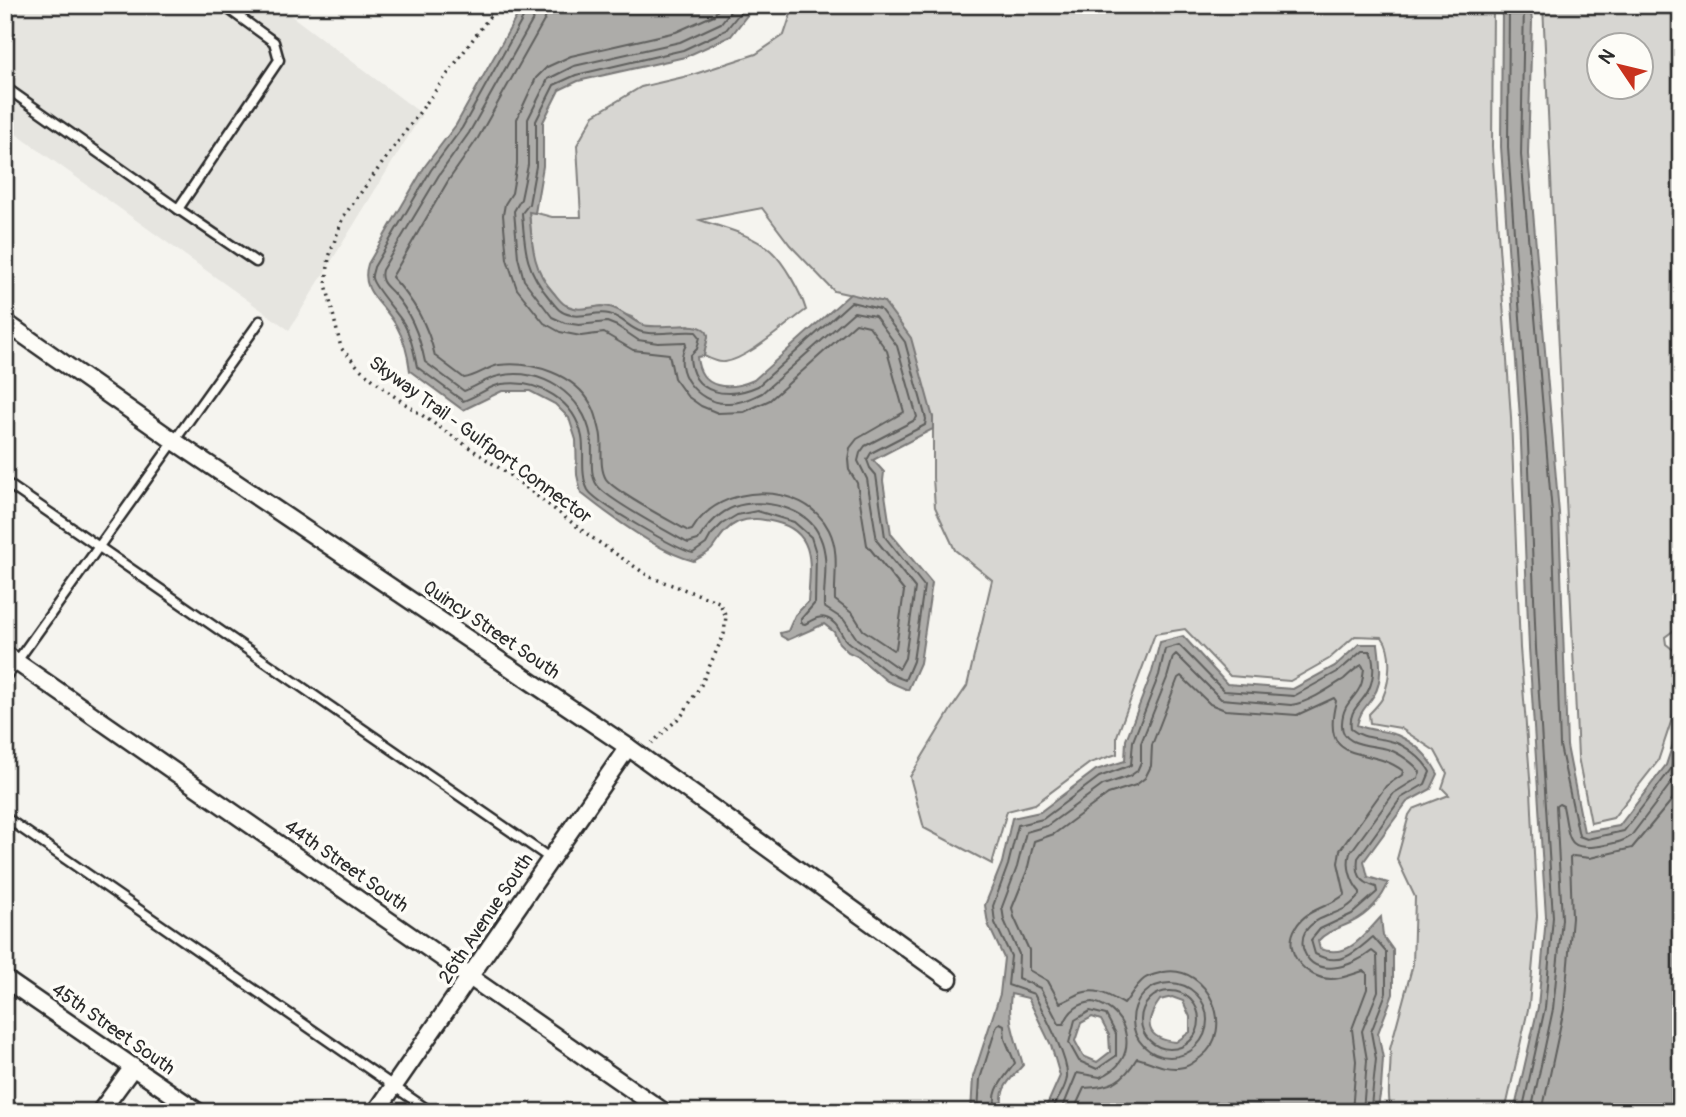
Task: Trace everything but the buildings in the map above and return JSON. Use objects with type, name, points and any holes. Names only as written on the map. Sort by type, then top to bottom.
[{"type":"street","name":"Quincy Street South","points":[[5,323],[174,441],[628,747],[949,979]]},
{"type":"street","name":"44th Street South","points":[[11,658],[664,1112]]},
{"type":"street","name":"26th Avenue South","points":[[376,1112],[628,747]]},
{"type":"street","name":"45th Street South","points":[[5,979],[198,1112]]},
{"type":"street","points":[[100,1112],[133,1067]]},
{"type":"lane","points":[[178,209],[279,60],[274,41],[223,5]]},
{"type":"lane","points":[[5,87],[256,262]]},
{"type":"lane","points":[[5,678],[11,658],[99,547],[261,321]]},
{"type":"lane","points":[[5,482],[551,859]]},
{"type":"lane","points":[[5,817],[431,1112]]},
{"type":"path","name":"Skyway Trail - Gulfport Connector","points":[[498,5],[343,217],[328,257],[326,284],[341,348],[360,369],[391,394],[508,474],[591,537],[650,577],[719,602],[726,616],[724,634],[695,695],[682,715],[654,743],[628,747]]},
{"type":"shaded area","points":[[5,5],[277,5],[422,114],[289,330],[5,126]]},
{"type":"shaded area","points":[[794,5],[1493,5],[1492,147],[1511,417],[1520,648],[1537,916],[1529,1005],[1505,1112],[1393,1112],[1390,1107],[1390,1049],[1413,964],[1415,897],[1397,859],[1413,809],[1449,795],[1442,788],[1447,773],[1435,751],[1400,728],[1370,723],[1369,714],[1383,697],[1389,675],[1388,650],[1382,637],[1355,636],[1329,659],[1290,681],[1230,676],[1185,629],[1155,634],[1117,736],[1117,754],[1090,763],[1035,804],[1007,811],[992,864],[924,828],[910,777],[967,686],[992,580],[955,550],[935,507],[933,417],[884,302],[834,291],[790,245],[762,208],[700,220],[746,236],[770,250],[791,278],[806,310],[745,355],[725,362],[704,356],[708,335],[689,325],[659,328],[640,325],[632,317],[602,306],[581,310],[562,304],[539,274],[533,255],[529,211],[552,217],[581,217],[577,145],[594,115],[641,87],[692,75],[756,54],[784,35]]},
{"type":"shaded area","points":[[1543,5],[1681,5],[1681,625],[1665,637],[1666,644],[1681,656],[1681,692],[1658,761],[1613,818],[1591,823],[1578,757]]},
{"type":"water","points":[[523,5],[755,5],[731,36],[685,57],[578,81],[559,90],[543,122],[543,166],[535,213],[529,212],[534,255],[546,283],[567,306],[578,309],[610,307],[643,325],[690,326],[705,330],[708,337],[704,356],[697,357],[699,368],[710,382],[717,385],[735,386],[754,380],[850,294],[884,302],[911,338],[933,418],[933,429],[873,460],[884,472],[891,534],[932,583],[920,663],[908,690],[887,681],[857,656],[848,652],[839,643],[834,632],[824,624],[788,640],[781,636],[780,633],[788,631],[795,615],[808,602],[809,589],[810,564],[805,543],[799,534],[789,527],[761,519],[743,520],[730,527],[710,551],[694,561],[665,550],[581,493],[577,475],[576,440],[569,418],[555,404],[530,391],[502,391],[463,410],[410,371],[400,332],[367,283],[368,264],[425,166],[456,125]]},
{"type":"water","points":[[1502,5],[1530,5],[1532,21],[1528,154],[1559,513],[1567,746],[1584,832],[1619,826],[1666,765],[1681,720],[1681,1112],[1514,1112],[1538,1007],[1546,917],[1529,648],[1520,418],[1501,147]]},
{"type":"water","points":[[1183,636],[1227,684],[1293,689],[1335,666],[1359,644],[1378,644],[1379,683],[1357,725],[1392,733],[1410,742],[1426,756],[1438,774],[1431,789],[1407,802],[1364,861],[1368,877],[1388,883],[1386,889],[1369,911],[1318,941],[1320,949],[1339,951],[1347,948],[1355,944],[1381,917],[1383,936],[1393,950],[1393,994],[1378,1033],[1383,1058],[1378,1107],[1382,1112],[1039,1112],[1048,1103],[1060,1076],[1051,1045],[1028,998],[1011,994],[1011,1022],[1023,1065],[1003,1091],[1004,1112],[971,1112],[973,1077],[1000,994],[1004,958],[988,924],[985,905],[1002,863],[1012,818],[1040,812],[1096,770],[1125,761],[1126,740],[1152,672],[1160,642]],"holes":[[[1172,997],[1183,1001],[1190,1017],[1190,1032],[1176,1042],[1158,1037],[1150,1028],[1151,1016],[1160,1000]],[[1092,1017],[1101,1020],[1109,1035],[1110,1052],[1097,1062],[1083,1056],[1075,1041],[1081,1023]]]}]
